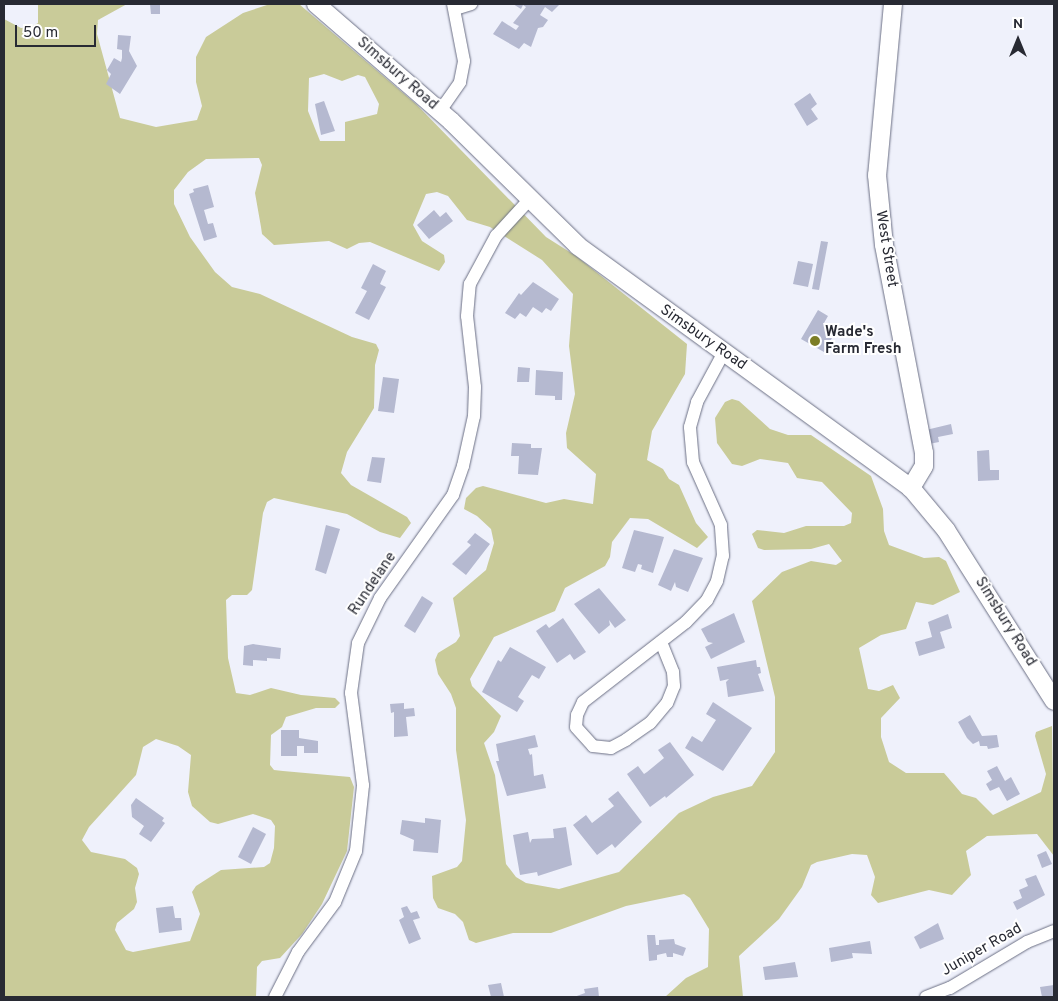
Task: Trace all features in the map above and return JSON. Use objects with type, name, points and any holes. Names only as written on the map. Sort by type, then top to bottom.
[{"type":"main road","name":"Simsbury Road","points":[[316,4],[440,111],[529,200],[599,263],[911,488],[946,530],[1054,701]]},
{"type":"main road","name":"West Street","points":[[893,4],[878,175],[884,245],[924,453],[924,466],[911,488]]},
{"type":"street","points":[[440,111],[457,87],[462,72],[464,48],[454,7],[471,4]]},
{"type":"street","name":"Rundelane","points":[[274,997],[298,952],[336,902],[356,851],[363,785],[351,693],[358,643],[380,598],[453,495],[463,466],[474,416],[475,387],[467,316],[470,284],[496,236],[529,200]]},
{"type":"street","points":[[661,642],[670,658],[674,678],[672,692],[663,709],[642,729],[619,744],[605,749],[593,746],[576,727],[580,706],[608,681],[661,642],[708,600],[722,564],[721,525],[695,467],[690,427],[697,402],[724,352]]},
{"type":"street","name":"Juniper Road","points":[[926,997],[950,988],[1026,942],[1054,931]]},
{"type":"green space","points":[[38,4],[127,4],[98,20],[97,34],[120,118],[156,127],[197,120],[202,106],[196,82],[196,57],[206,37],[243,13],[270,4],[299,4],[416,104],[546,237],[576,256],[687,344],[685,374],[652,431],[647,460],[663,469],[669,479],[679,485],[696,523],[708,537],[697,548],[648,519],[630,518],[612,542],[610,557],[605,566],[565,588],[555,611],[494,637],[470,679],[472,686],[501,716],[494,732],[484,743],[495,775],[506,864],[516,877],[526,883],[559,889],[619,872],[679,813],[713,797],[752,786],[775,752],[775,697],[752,601],[782,572],[811,561],[836,565],[842,561],[829,544],[811,549],[764,550],[758,548],[752,534],[757,530],[784,533],[806,526],[844,526],[851,523],[852,513],[822,482],[797,478],[788,463],[760,459],[742,466],[732,464],[717,443],[715,418],[725,402],[732,399],[739,401],[770,429],[788,435],[811,435],[871,476],[883,509],[884,531],[889,545],[924,558],[939,557],[946,561],[960,592],[933,605],[916,602],[906,629],[881,635],[859,648],[868,689],[879,691],[893,685],[900,698],[881,718],[881,737],[889,762],[906,773],[944,773],[962,794],[976,798],[993,815],[1041,792],[1046,774],[1035,736],[1036,732],[1052,726],[1054,856],[1037,834],[987,836],[966,851],[971,875],[952,895],[929,890],[878,903],[871,895],[875,877],[867,855],[852,854],[817,862],[811,865],[802,887],[779,919],[739,956],[743,997],[665,997],[686,978],[708,967],[709,929],[690,898],[684,894],[626,906],[551,933],[513,933],[476,943],[469,940],[463,922],[455,914],[438,908],[433,898],[432,876],[457,867],[462,861],[466,820],[456,750],[456,708],[451,694],[438,674],[435,660],[438,653],[456,642],[460,636],[453,598],[486,570],[494,543],[491,529],[477,516],[464,509],[466,498],[476,488],[483,486],[546,503],[564,499],[593,504],[596,474],[567,448],[566,433],[575,394],[569,346],[573,294],[542,260],[490,227],[467,220],[448,196],[437,192],[426,194],[413,225],[422,241],[444,255],[445,262],[439,271],[370,242],[359,243],[347,249],[329,241],[274,245],[262,234],[255,193],[262,165],[259,158],[206,159],[188,172],[174,190],[174,204],[190,237],[215,272],[232,287],[260,294],[352,337],[376,344],[379,350],[375,365],[374,408],[347,452],[341,473],[351,485],[407,517],[411,523],[400,538],[380,532],[347,514],[274,498],[267,502],[263,513],[252,590],[247,595],[232,595],[226,600],[228,658],[236,693],[250,695],[271,688],[301,695],[335,698],[340,703],[335,708],[316,708],[286,717],[282,727],[271,735],[270,765],[274,770],[350,777],[354,787],[347,851],[322,904],[302,934],[280,958],[262,961],[257,967],[256,997],[4,997],[4,19],[21,28],[31,27],[38,23]],"holes":[[[324,74],[342,81],[358,75],[365,77],[379,104],[377,114],[345,122],[345,141],[320,141],[308,111],[309,78]],[[156,739],[178,746],[191,755],[188,792],[192,806],[210,822],[218,824],[253,814],[271,820],[275,826],[274,848],[270,863],[264,867],[221,870],[196,886],[192,892],[200,914],[190,941],[133,952],[126,950],[115,930],[117,923],[134,909],[137,902],[135,888],[139,874],[137,868],[125,859],[91,852],[82,840],[89,827],[136,775],[143,747]]]},
{"type":"building","points":[[150,4],[160,4],[160,14],[151,14]]},
{"type":"building","points":[[513,4],[560,4],[552,12],[545,7],[540,15],[548,20],[543,27],[538,28],[531,47],[524,43],[519,49],[493,34],[502,21],[516,30],[519,26],[513,23],[526,7],[523,5],[521,9]]},
{"type":"building","points":[[118,35],[131,36],[129,51],[137,66],[120,94],[106,84],[111,74],[107,70],[114,58],[121,62],[122,58],[122,50],[117,49]]},
{"type":"building","points":[[810,93],[817,104],[811,109],[818,119],[807,126],[794,104]]},
{"type":"building","points":[[324,101],[335,131],[321,135],[315,104]]},
{"type":"building","points":[[208,185],[214,207],[204,210],[208,224],[213,223],[217,237],[204,241],[189,194],[194,192],[193,189]]},
{"type":"building","points":[[434,210],[440,217],[446,212],[453,221],[429,239],[417,225]]},
{"type":"building","points":[[821,241],[828,242],[819,290],[812,289]]},
{"type":"building","points":[[798,261],[813,264],[808,287],[793,284]]},
{"type":"building","points":[[373,264],[386,271],[380,284],[386,287],[369,320],[355,313],[367,291],[361,288]]},
{"type":"building","points":[[533,282],[559,299],[551,311],[546,308],[542,313],[533,307],[526,317],[520,313],[515,319],[505,313],[519,293],[521,295]]},
{"type":"building","points":[[818,310],[828,316],[824,323],[836,331],[824,352],[801,339]]},
{"type":"building","points":[[518,367],[530,368],[529,382],[517,382]]},
{"type":"building","points":[[536,370],[563,372],[562,400],[555,400],[555,396],[535,395]]},
{"type":"building","points":[[383,377],[399,379],[394,413],[378,411]]},
{"type":"building","points":[[951,424],[953,434],[938,437],[939,442],[929,444],[926,430]]},
{"type":"building","points":[[512,443],[531,444],[531,448],[542,448],[538,475],[518,474],[519,456],[511,456]]},
{"type":"building","points":[[989,450],[990,470],[999,470],[999,480],[978,481],[977,451]]},
{"type":"building","points":[[372,457],[385,458],[381,483],[367,481]]},
{"type":"building","points":[[326,525],[340,529],[326,574],[315,570]]},
{"type":"building","points":[[634,530],[664,537],[653,573],[641,569],[642,565],[638,564],[635,572],[622,568]]},
{"type":"building","points":[[475,533],[490,544],[466,575],[452,564],[471,545],[467,542]]},
{"type":"building","points":[[674,549],[703,558],[688,592],[676,587],[675,582],[671,591],[658,585]]},
{"type":"building","points":[[599,588],[626,620],[615,628],[609,620],[610,625],[599,634],[574,604]]},
{"type":"building","points":[[422,596],[433,603],[415,633],[404,626]]},
{"type":"building","points":[[734,613],[745,642],[711,659],[705,647],[713,643],[708,642],[701,629]]},
{"type":"building","points":[[948,614],[952,628],[940,632],[945,648],[919,656],[915,642],[932,637],[928,622]]},
{"type":"building","points":[[563,618],[586,652],[574,660],[570,654],[557,663],[536,631],[546,624],[549,628]]},
{"type":"building","points":[[253,644],[281,648],[280,659],[267,658],[267,661],[253,660],[253,666],[243,665],[244,646]]},
{"type":"building","points":[[510,647],[546,667],[539,679],[532,675],[518,697],[524,701],[517,712],[482,692],[498,660],[501,662]]},
{"type":"building","points":[[756,660],[757,667],[760,667],[761,673],[758,674],[764,691],[728,697],[726,682],[729,679],[720,681],[717,667]]},
{"type":"building","points":[[713,702],[752,728],[723,771],[685,748],[692,736],[702,742],[716,720],[706,714]]},
{"type":"building","points":[[404,703],[404,709],[414,708],[415,716],[406,717],[408,736],[394,737],[394,712],[391,713],[390,704]]},
{"type":"building","points":[[970,715],[982,736],[997,735],[999,747],[988,749],[987,746],[980,746],[979,741],[973,744],[967,738],[958,722]]},
{"type":"building","points":[[281,730],[299,730],[299,738],[318,741],[318,753],[304,753],[304,746],[297,746],[297,756],[281,756]]},
{"type":"building","points":[[535,735],[538,747],[528,749],[530,755],[532,754],[534,776],[543,774],[546,788],[507,796],[496,761],[499,761],[496,744]]},
{"type":"building","points":[[670,742],[694,775],[666,798],[665,796],[650,807],[627,774],[638,766],[644,774],[647,772],[664,758],[658,750]]},
{"type":"building","points":[[997,766],[1005,781],[1011,777],[1020,794],[1007,801],[999,787],[990,791],[986,784],[992,780],[987,771]]},
{"type":"building","points":[[618,791],[642,822],[615,848],[612,844],[597,855],[573,825],[586,815],[592,823],[614,806],[608,799]]},
{"type":"building","points":[[136,798],[164,818],[162,821],[165,823],[151,842],[139,834],[144,826],[132,817],[131,805]]},
{"type":"building","points":[[425,818],[441,820],[438,853],[413,851],[414,840],[400,834],[402,820],[425,823]]},
{"type":"building","points":[[253,827],[266,834],[251,864],[238,857]]},
{"type":"building","points":[[566,827],[572,865],[538,876],[537,872],[520,875],[513,835],[528,832],[530,843],[532,839],[554,838],[553,829]]},
{"type":"building","points":[[1046,851],[1052,864],[1042,868],[1037,855]]},
{"type":"building","points":[[1036,875],[1045,895],[1017,910],[1013,902],[1022,898],[1019,890],[1028,886],[1025,879]]},
{"type":"building","points":[[173,906],[175,918],[181,918],[182,930],[159,933],[156,908]]},
{"type":"building","points":[[407,906],[411,913],[417,911],[420,918],[413,920],[421,939],[409,944],[399,920],[404,917],[401,908]]},
{"type":"building","points":[[938,923],[944,939],[920,949],[914,937]]},
{"type":"building","points":[[647,935],[655,935],[656,945],[659,945],[659,940],[674,939],[675,944],[686,948],[683,956],[673,953],[673,957],[667,957],[666,953],[657,955],[657,960],[649,961]]},
{"type":"building","points":[[870,941],[872,954],[852,953],[853,958],[831,962],[829,948]]},
{"type":"building","points":[[795,962],[798,977],[765,980],[763,967]]},
{"type":"building","points":[[501,983],[504,997],[491,997],[488,985]]},
{"type":"building","points":[[1054,985],[1054,997],[1042,997],[1040,987]]},
{"type":"building","points":[[598,987],[599,997],[574,997],[585,993],[584,989]]},
{"type":"place","name":"Wade's Farm Fresh","points":[[815,341]]}]
